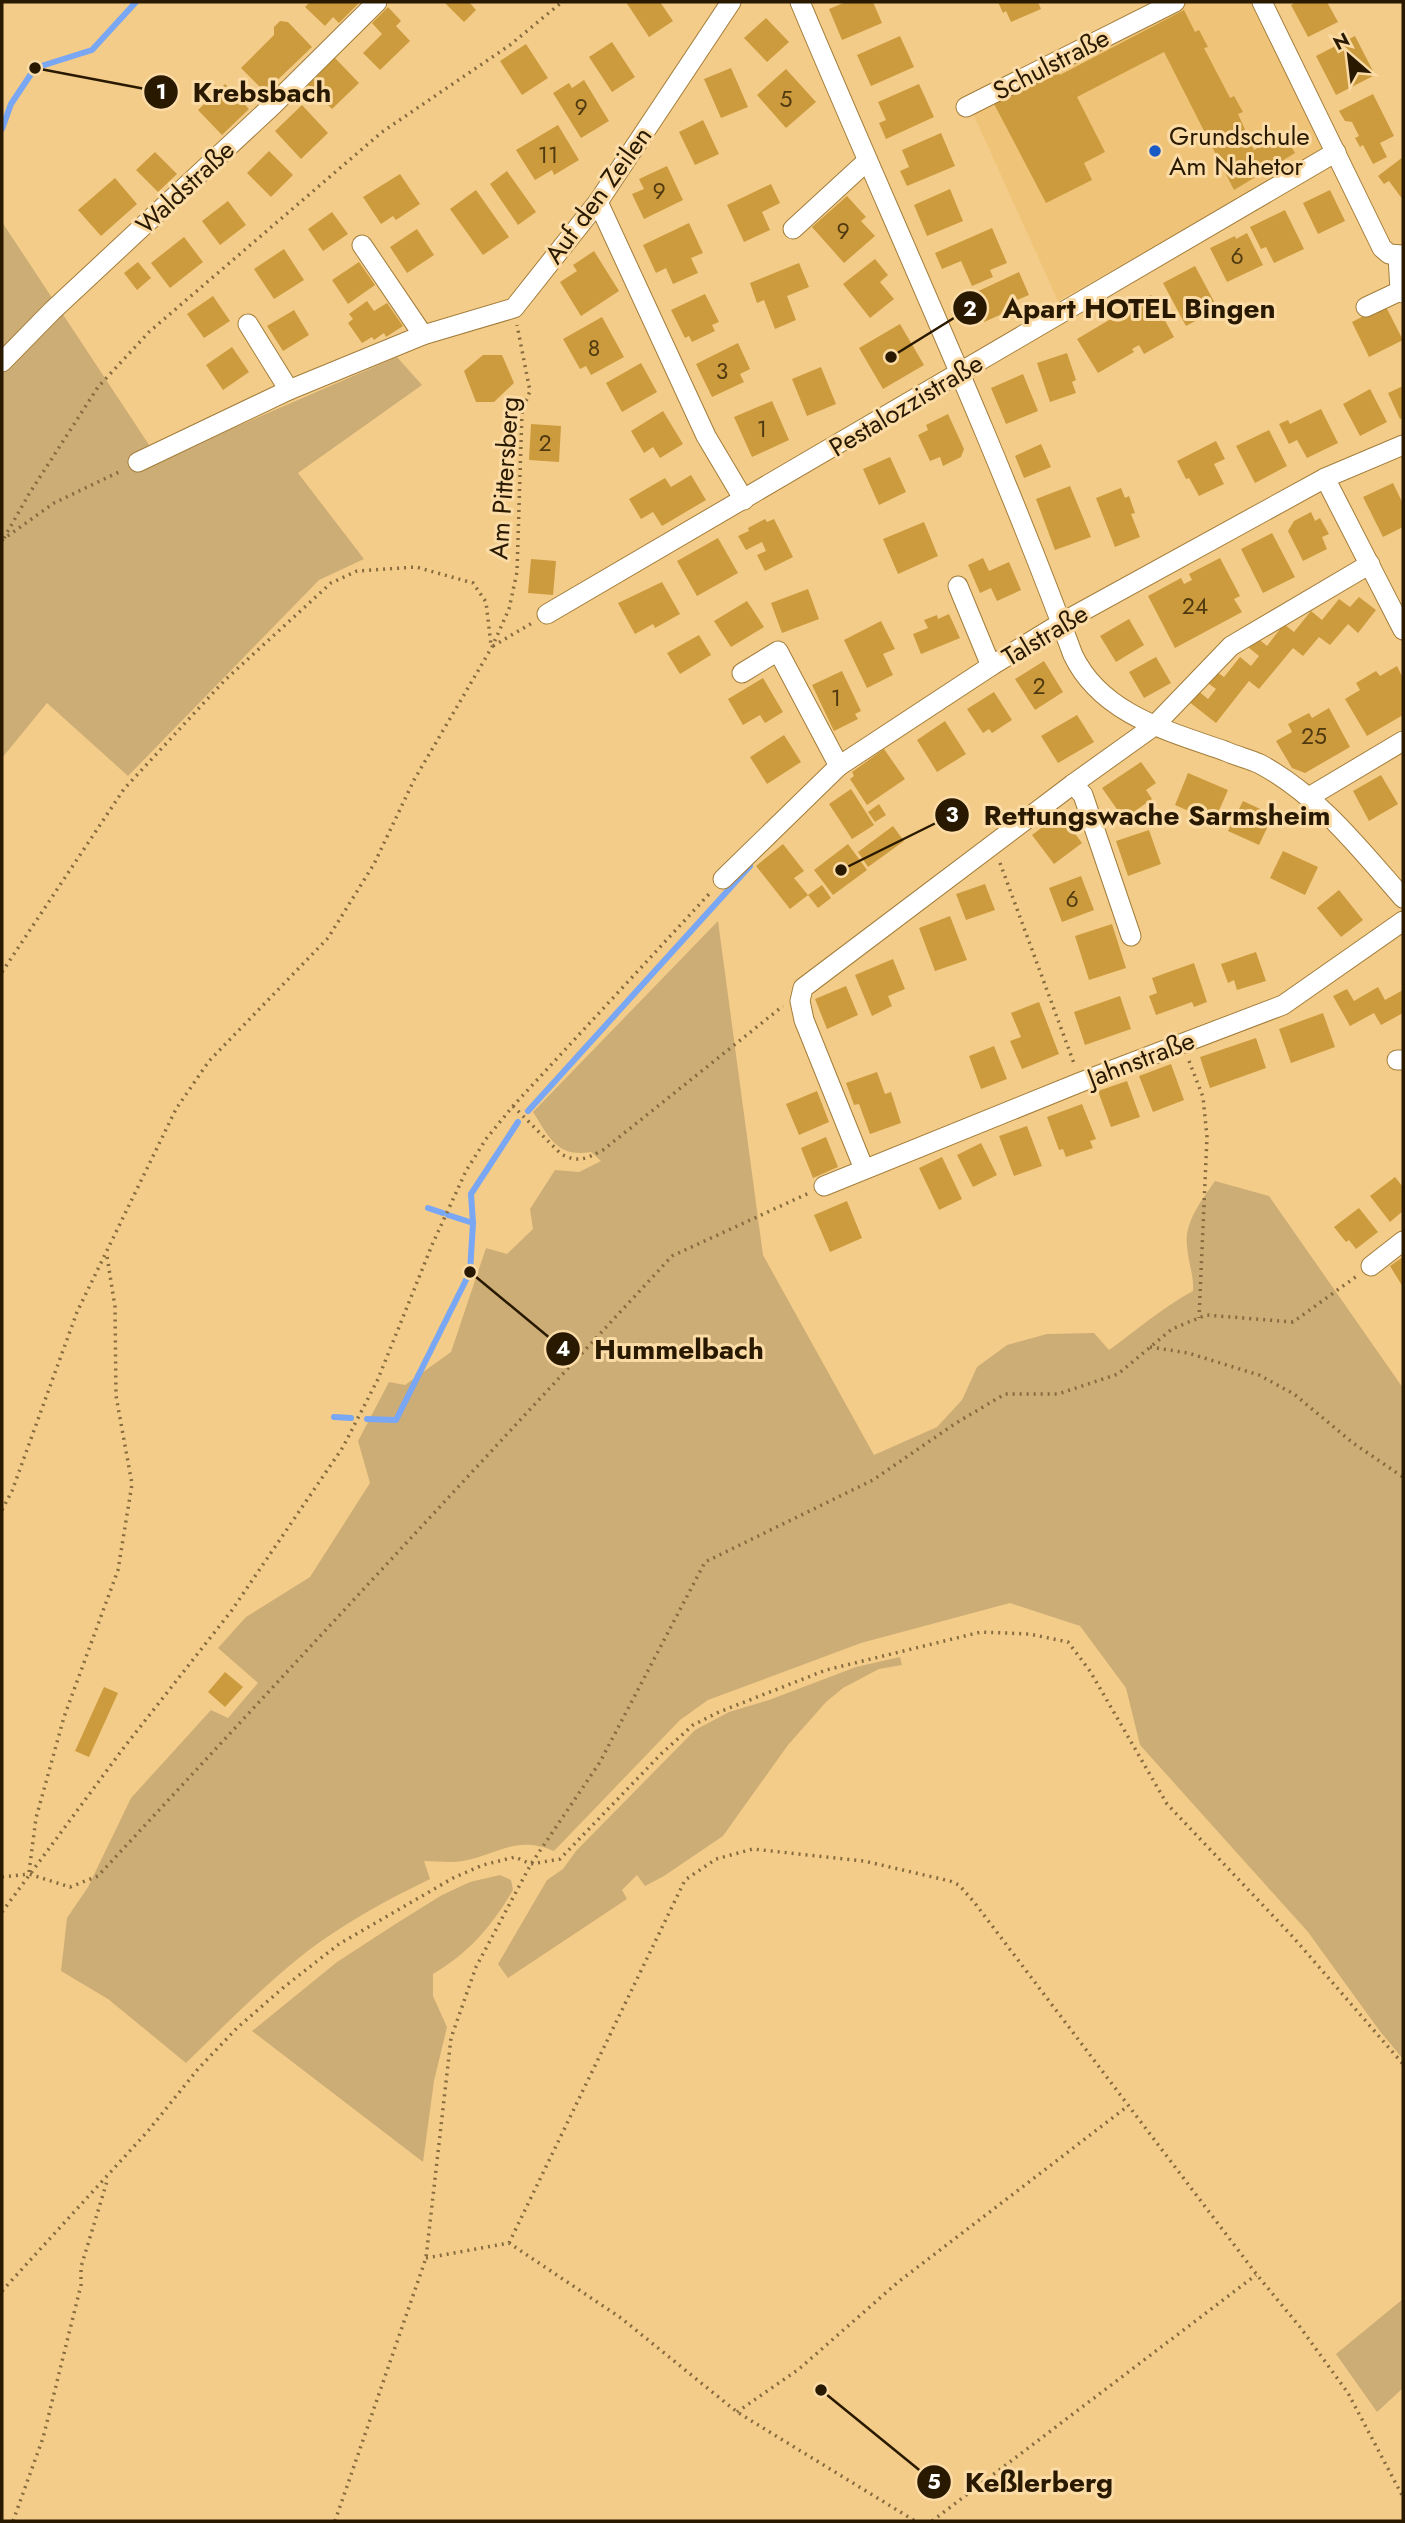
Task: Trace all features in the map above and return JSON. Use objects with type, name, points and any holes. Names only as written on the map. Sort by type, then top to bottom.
[{"type":"street","name":"Waldstraße","points":[[2,362],[52,311],[273,105],[377,2]]},
{"type":"street","name":"Auf den Zeilen","points":[[514,308],[598,202],[731,2]]},
{"type":"street","points":[[800,2],[961,372],[1077,664],[1090,683],[1111,702],[1154,726],[1259,764],[1310,797],[1403,898]]},
{"type":"street","name":"Schulstraße","points":[[966,107],[1175,2]]},
{"type":"street","points":[[1262,2],[1382,248],[1389,254],[1401,255],[1401,292],[1366,307]]},
{"type":"street","name":"Pestalozzistraße","points":[[547,614],[1336,152]]},
{"type":"street","points":[[793,229],[867,161]]},
{"type":"street","points":[[598,202],[706,436],[744,500]]},
{"type":"street","points":[[362,245],[423,335]]},
{"type":"street","points":[[138,462],[289,390],[423,335],[514,308]]},
{"type":"street","points":[[248,324],[289,390]]},
{"type":"street","name":"Talstraße","points":[[723,879],[839,766],[991,666],[1061,624],[1325,478],[1403,445]]},
{"type":"street","points":[[1325,478],[1403,630]]},
{"type":"street","points":[[864,1169],[804,1020],[800,1001],[803,988],[1154,726],[1231,646],[1370,564]]},
{"type":"street","points":[[958,586],[991,666]]},
{"type":"street","points":[[742,673],[778,651],[839,766]]},
{"type":"street","points":[[1310,797],[1403,741]]},
{"type":"street","points":[[1073,784],[1083,795],[1131,936]]},
{"type":"street","name":"Jahnstraße","points":[[824,1186],[1081,1082],[1283,1005],[1403,921]]},
{"type":"street","points":[[1371,1266],[1403,1241]]},
{"type":"path","points":[[3,539],[98,387],[149,332],[382,132],[510,45],[562,2]]},
{"type":"path","name":"Am Pittersberg","points":[[2,1510],[12,1490],[78,1312],[176,1109],[209,1060],[328,938],[374,864],[414,779],[492,648],[509,609],[517,572],[522,411],[530,391],[514,308]]},
{"type":"path","points":[[3,539],[54,503],[138,462]]},
{"type":"path","points":[[2,972],[124,789],[225,680],[331,583],[357,571],[416,567],[473,583],[485,602],[492,648],[547,614]]},
{"type":"path","points":[[994,845],[1081,1082]]},
{"type":"path","points":[[2,1912],[232,1610],[343,1447],[379,1380],[432,1245],[466,1171],[486,1139],[513,1106],[723,879]]},
{"type":"path","points":[[513,1106],[561,1154],[582,1161],[603,1150],[778,1008],[800,1001]]},
{"type":"path","points":[[1182,1043],[1203,1097],[1207,1137],[1199,1318]]},
{"type":"path","points":[[2,1877],[29,1874],[70,1888],[98,1876],[672,1256],[824,1186]]},
{"type":"path","points":[[29,1874],[36,1818],[64,1717],[118,1570],[132,1484],[116,1396],[115,1307],[107,1254]]},
{"type":"path","points":[[335,2521],[426,2258],[451,2038],[476,1966],[531,1864],[600,1762],[705,1562],[873,1480],[956,1423],[1006,1394],[1058,1394],[1118,1374],[1172,1329],[1206,1315],[1293,1322],[1371,1266]]},
{"type":"path","points":[[1150,1347],[1188,1353],[1259,1375],[1294,1394],[1353,1443],[1403,1477]]},
{"type":"path","points":[[2,2291],[109,2176],[198,2069],[237,2028],[340,1944],[453,1878],[483,1865],[515,1857],[531,1864],[560,1859],[661,1754],[694,1725],[719,1712],[826,1670],[981,1632],[1029,1634],[1068,1642],[1090,1671],[1167,1804],[1293,1937],[1403,2064]]},
{"type":"path","points":[[509,2242],[685,1880],[716,1859],[753,1849],[864,1861],[959,1885],[1348,2393],[1403,2497]]},
{"type":"path","points":[[737,2412],[799,2369],[897,2283],[1128,2106]]},
{"type":"path","points":[[13,2521],[55,2396],[81,2286],[81,2267],[109,2176]]},
{"type":"path","points":[[426,2258],[509,2242],[621,2318],[737,2412],[915,2521]]},
{"type":"path","points":[[932,2521],[1257,2275]]},
{"type":"shaded area","name":"Grundschule Am Nahetor","points":[[1181,2],[1251,2],[1322,138],[1322,149],[1058,301],[971,109]]},
{"type":"shaded area","points":[[2,222],[159,460],[397,357],[422,385],[298,473],[364,559],[319,580],[128,776],[47,703],[2,758]]},
{"type":"shaded area","points":[[718,921],[763,1255],[874,1455],[937,1427],[962,1400],[977,1367],[1007,1345],[1047,1334],[1094,1333],[1109,1350],[1193,1291],[1187,1246],[1188,1228],[1215,1181],[1269,1196],[1403,1388],[1403,2059],[1308,1932],[1140,1745],[1126,1688],[1080,1626],[1010,1603],[861,1643],[708,1700],[680,1720],[554,1851],[518,1845],[463,1861],[424,1861],[430,1879],[368,1912],[309,1950],[261,1990],[186,2063],[108,1999],[61,1971],[67,1918],[88,1887],[131,1798],[211,1710],[228,1718],[258,1683],[218,1648],[246,1617],[310,1577],[370,1483],[358,1441],[389,1382],[405,1385],[451,1352],[486,1248],[507,1254],[533,1229],[530,1209],[555,1170],[579,1172],[601,1161],[591,1152],[570,1152],[555,1144],[533,1112]]},
{"type":"shaded area","points":[[900,1657],[902,1665],[879,1669],[843,1688],[826,1702],[788,1745],[723,1836],[645,1886],[637,1875],[622,1890],[627,1899],[508,1978],[498,1964],[547,1880],[563,1869],[576,1851],[695,1730],[729,1712],[856,1667]]},
{"type":"shaded area","points":[[500,1875],[511,1880],[513,1890],[505,1903],[469,1948],[433,1974],[433,1996],[447,2027],[434,2081],[423,2162],[252,2031],[337,1962],[397,1923],[442,1895],[470,1882]]},
{"type":"shaded area","points":[[1403,2299],[1403,2388],[1377,2412],[1336,2354]]},
{"type":"building","points":[[310,2],[360,2],[339,23],[333,17],[325,26],[305,7]]},
{"type":"building","points":[[444,2],[469,2],[476,10],[464,22]]},
{"type":"building","points":[[626,2],[660,2],[673,21],[649,37]]},
{"type":"building","points":[[846,2],[873,2],[882,23],[842,40],[829,9]]},
{"type":"building","points":[[998,2],[1038,2],[1041,9],[1011,22]]},
{"type":"building","points":[[1296,2],[1327,2],[1338,22],[1308,37],[1291,5]]},
{"type":"building","points":[[388,7],[401,21],[396,26],[410,41],[380,70],[363,53],[382,34],[372,23]]},
{"type":"building","points":[[1184,10],[1195,32],[1199,30],[1208,47],[1204,48],[1230,98],[1234,96],[1243,112],[1238,114],[1254,150],[1283,133],[1295,153],[1234,190],[1164,52],[1077,97],[1105,152],[1084,163],[1092,180],[1046,203],[992,100],[1056,67],[1060,75]]},
{"type":"building","points":[[766,18],[789,42],[767,62],[744,38]]},
{"type":"building","points":[[280,21],[288,22],[312,47],[265,92],[241,68],[274,35],[274,27]]},
{"type":"building","points":[[900,36],[914,67],[871,86],[857,55]]},
{"type":"building","points":[[1355,36],[1375,75],[1336,95],[1316,56]]},
{"type":"building","points":[[612,42],[635,77],[612,92],[589,57]]},
{"type":"building","points":[[526,44],[548,78],[522,95],[500,61]]},
{"type":"building","points":[[335,58],[359,83],[332,109],[308,85]]},
{"type":"building","points":[[731,68],[748,107],[721,118],[704,79]]},
{"type":"building","points":[[786,69],[816,102],[786,128],[757,95]]},
{"type":"building","points":[[584,80],[609,121],[581,138],[553,93],[569,83],[572,88]]},
{"type":"building","points":[[225,84],[249,109],[222,135],[198,110]]},
{"type":"building","points":[[919,84],[934,117],[886,139],[879,123],[886,120],[878,102]]},
{"type":"building","points":[[1373,94],[1394,136],[1380,143],[1387,157],[1373,164],[1363,145],[1360,147],[1355,138],[1359,136],[1352,122],[1345,121],[1339,111]]},
{"type":"building","points":[[302,105],[328,133],[301,159],[275,131]]},
{"type":"building","points":[[703,120],[719,154],[695,165],[679,132]]},
{"type":"building","points":[[558,125],[579,160],[554,175],[552,170],[535,180],[516,150]]},
{"type":"building","points":[[941,133],[955,166],[907,186],[900,171],[909,167],[902,150]]},
{"type":"building","points":[[269,151],[293,175],[271,197],[247,173]]},
{"type":"building","points":[[155,152],[177,174],[158,192],[136,170]]},
{"type":"building","points":[[1403,157],[1403,200],[1389,181],[1384,184],[1378,176]]},
{"type":"building","points":[[667,166],[683,200],[644,219],[632,194],[644,189],[639,179]]},
{"type":"building","points":[[507,171],[536,212],[518,225],[490,184]]},
{"type":"building","points":[[400,174],[420,204],[396,220],[393,216],[381,224],[363,197]]},
{"type":"building","points":[[115,178],[137,204],[101,236],[78,210]]},
{"type":"building","points":[[771,184],[780,203],[762,212],[770,230],[744,242],[727,205]]},
{"type":"building","points":[[950,189],[963,221],[927,236],[914,205]]},
{"type":"building","points":[[476,190],[509,237],[483,255],[450,209]]},
{"type":"building","points":[[1330,190],[1345,221],[1318,234],[1303,203]]},
{"type":"building","points":[[847,196],[866,217],[861,221],[875,236],[844,263],[812,227]]},
{"type":"building","points":[[228,201],[246,225],[220,245],[202,221]]},
{"type":"building","points":[[1285,210],[1304,249],[1274,263],[1266,247],[1261,249],[1250,227]]},
{"type":"building","points":[[332,212],[348,234],[323,251],[308,229]]},
{"type":"building","points":[[689,223],[703,253],[691,258],[698,273],[673,284],[666,268],[656,273],[643,245]]},
{"type":"building","points":[[992,228],[1007,263],[990,270],[993,277],[972,286],[961,261],[942,269],[935,253]]},
{"type":"building","points":[[417,229],[434,255],[407,273],[390,247]]},
{"type":"building","points":[[1247,233],[1263,265],[1227,282],[1210,248]]},
{"type":"building","points":[[184,237],[203,262],[170,288],[151,263]]},
{"type":"building","points":[[284,249],[304,280],[274,299],[254,269]]},
{"type":"building","points":[[594,251],[619,291],[581,316],[560,282],[577,271],[573,265]]},
{"type":"building","points":[[875,259],[888,275],[880,282],[894,299],[870,318],[843,284]]},
{"type":"building","points":[[138,262],[151,278],[137,290],[124,273]]},
{"type":"building","points":[[359,262],[375,285],[348,304],[332,280]]},
{"type":"building","points":[[799,263],[809,287],[787,296],[796,320],[775,329],[764,300],[757,303],[750,283]]},
{"type":"building","points":[[1195,266],[1218,309],[1186,326],[1163,283]]},
{"type":"building","points":[[1019,272],[1029,295],[1008,304],[1011,310],[984,322],[972,294]]},
{"type":"building","points":[[705,294],[719,322],[712,325],[715,331],[692,342],[689,336],[685,338],[671,310]]},
{"type":"building","points":[[1151,295],[1174,337],[1144,354],[1139,345],[1132,349],[1134,352],[1098,373],[1077,339],[1131,307],[1129,303]]},
{"type":"building","points":[[213,296],[230,321],[204,338],[187,314]]},
{"type":"building","points":[[367,301],[374,311],[387,303],[403,326],[386,337],[384,333],[374,340],[372,337],[362,343],[348,323],[353,319],[349,314]]},
{"type":"building","points":[[1385,305],[1403,340],[1369,357],[1352,322]]},
{"type":"building","points":[[294,310],[309,335],[283,351],[267,326]]},
{"type":"building","points":[[602,317],[624,357],[591,375],[586,366],[580,369],[563,339]]},
{"type":"building","points":[[900,324],[924,365],[883,389],[859,348]]},
{"type":"building","points":[[738,343],[750,369],[740,374],[744,382],[712,397],[696,364]]},
{"type":"building","points":[[232,347],[249,372],[223,390],[206,365]]},
{"type":"building","points":[[1067,353],[1076,380],[1072,382],[1076,393],[1050,402],[1037,363]]},
{"type":"building","points":[[483,355],[502,355],[514,383],[494,402],[476,402],[464,371]]},
{"type":"building","points":[[641,363],[657,392],[622,412],[606,383]]},
{"type":"building","points":[[821,367],[836,404],[807,416],[792,379]]},
{"type":"building","points":[[1023,374],[1038,411],[1006,424],[991,388]]},
{"type":"building","points":[[1403,386],[1403,418],[1400,419],[1388,393]]},
{"type":"building","points":[[1370,389],[1387,422],[1360,436],[1343,404]]},
{"type":"building","points":[[772,401],[789,440],[752,457],[734,417]]},
{"type":"building","points":[[1321,409],[1338,443],[1307,458],[1297,440],[1289,444],[1279,424],[1288,420],[1290,424]]},
{"type":"building","points":[[663,411],[683,444],[660,458],[653,447],[644,453],[631,431]]},
{"type":"building","points":[[948,414],[964,449],[961,457],[943,466],[940,457],[930,461],[918,435],[928,430],[926,425]]},
{"type":"building","points":[[531,424],[561,426],[559,462],[529,460]]},
{"type":"building","points":[[1269,430],[1287,466],[1255,483],[1236,446]]},
{"type":"building","points":[[1216,441],[1225,459],[1214,464],[1224,484],[1199,496],[1177,461]]},
{"type":"building","points":[[1041,444],[1051,467],[1024,478],[1015,456]]},
{"type":"building","points":[[890,457],[906,492],[879,505],[863,469]]},
{"type":"building","points":[[691,475],[706,500],[662,526],[653,512],[641,519],[629,499],[665,478],[671,487]]},
{"type":"building","points":[[1393,483],[1403,504],[1403,527],[1383,537],[1363,497]]},
{"type":"building","points":[[1070,486],[1091,537],[1055,550],[1036,499]]},
{"type":"building","points":[[1121,488],[1125,498],[1129,496],[1135,513],[1131,514],[1140,537],[1115,547],[1096,498]]},
{"type":"building","points":[[1311,512],[1315,521],[1320,518],[1329,534],[1322,537],[1327,549],[1303,561],[1288,531],[1294,521]]},
{"type":"building","points":[[765,519],[767,522],[774,519],[793,557],[765,571],[757,555],[766,551],[762,542],[746,550],[738,536]]},
{"type":"building","points":[[924,522],[938,556],[898,574],[883,539]]},
{"type":"building","points":[[1272,533],[1295,577],[1263,593],[1241,549]]},
{"type":"building","points":[[718,538],[738,573],[697,596],[677,561]]},
{"type":"building","points":[[983,558],[989,571],[1009,562],[1021,590],[997,601],[991,588],[980,593],[968,565]]},
{"type":"building","points":[[1220,558],[1240,596],[1234,599],[1242,612],[1175,648],[1148,596],[1181,578],[1184,584],[1192,580],[1189,574]]},
{"type":"building","points":[[531,559],[556,561],[553,595],[528,593]]},
{"type":"building","points":[[662,582],[680,614],[655,628],[653,624],[635,634],[618,603]]},
{"type":"building","points":[[808,589],[819,619],[782,633],[771,603]]},
{"type":"building","points":[[1359,597],[1376,610],[1358,633],[1348,624],[1330,645],[1319,637],[1303,656],[1293,648],[1259,689],[1249,681],[1216,723],[1188,701],[1197,690],[1208,699],[1216,689],[1205,681],[1214,670],[1224,677],[1240,657],[1251,666],[1259,656],[1248,647],[1256,637],[1267,646],[1284,624],[1294,632],[1311,611],[1322,620],[1339,599],[1350,607]]},
{"type":"building","points":[[747,601],[764,627],[731,647],[714,621]]},
{"type":"building","points":[[949,614],[960,638],[921,654],[913,634],[928,628],[924,620],[937,615],[938,619]]},
{"type":"building","points":[[1129,619],[1144,645],[1116,662],[1100,636]]},
{"type":"building","points":[[881,621],[895,649],[883,654],[893,675],[867,688],[844,640]]},
{"type":"building","points":[[699,635],[711,655],[680,674],[667,653]]},
{"type":"building","points":[[1156,657],[1171,683],[1144,698],[1129,672]]},
{"type":"building","points":[[1044,661],[1063,692],[1035,710],[1015,679]]},
{"type":"building","points":[[1397,666],[1403,678],[1403,715],[1367,736],[1345,699],[1360,690],[1356,683],[1376,671],[1380,676]]},
{"type":"building","points":[[842,671],[861,711],[855,714],[858,719],[834,731],[812,685]]},
{"type":"building","points":[[763,678],[783,712],[765,723],[760,715],[743,725],[728,699]]},
{"type":"building","points":[[994,692],[1012,720],[992,733],[989,729],[983,733],[967,709]]},
{"type":"building","points":[[1329,708],[1350,747],[1305,773],[1292,768],[1276,741],[1292,732],[1288,724],[1309,713],[1312,718]]},
{"type":"building","points":[[1077,715],[1094,742],[1058,763],[1041,736]]},
{"type":"building","points":[[945,721],[966,754],[937,772],[917,740]]},
{"type":"building","points":[[784,735],[801,762],[767,784],[750,757]]},
{"type":"building","points":[[884,749],[905,779],[867,805],[850,779],[854,776],[852,772]]},
{"type":"building","points":[[1141,762],[1156,783],[1146,790],[1152,799],[1128,816],[1123,809],[1119,812],[1102,788]]},
{"type":"building","points":[[1188,773],[1228,790],[1214,822],[1175,805]]},
{"type":"building","points":[[1381,775],[1398,804],[1369,821],[1353,791]]},
{"type":"building","points":[[851,789],[874,825],[852,839],[829,804]]},
{"type":"building","points":[[1243,801],[1273,815],[1259,845],[1228,831]]},
{"type":"building","points":[[879,804],[886,815],[875,822],[868,812]]},
{"type":"building","points":[[1060,814],[1082,843],[1054,864],[1032,835]]},
{"type":"building","points":[[893,826],[904,841],[868,867],[858,852]]},
{"type":"building","points":[[1149,830],[1161,864],[1128,876],[1116,841]]},
{"type":"building","points":[[783,844],[804,871],[794,878],[808,895],[790,909],[756,866]]},
{"type":"building","points":[[848,844],[867,870],[833,895],[814,870]]},
{"type":"building","points":[[1283,851],[1318,867],[1305,895],[1270,878]]},
{"type":"building","points":[[1081,876],[1094,910],[1062,922],[1049,888]]},
{"type":"building","points":[[985,884],[995,910],[966,920],[956,894]]},
{"type":"building","points":[[822,885],[831,898],[818,908],[808,895]]},
{"type":"building","points":[[1339,890],[1363,920],[1341,937],[1317,908]]},
{"type":"building","points":[[950,916],[967,960],[935,971],[919,928]]},
{"type":"building","points":[[1112,924],[1126,968],[1089,980],[1075,936]]},
{"type":"building","points":[[1256,952],[1266,981],[1237,990],[1234,980],[1228,983],[1221,964]]},
{"type":"building","points":[[893,959],[905,989],[888,996],[892,1006],[872,1016],[855,975]]},
{"type":"building","points":[[1194,963],[1207,1002],[1194,1007],[1192,1002],[1156,1015],[1149,996],[1157,993],[1152,978]]},
{"type":"building","points":[[846,986],[858,1015],[827,1029],[815,999]]},
{"type":"building","points":[[1378,987],[1385,1000],[1403,990],[1403,1013],[1381,1025],[1374,1013],[1350,1026],[1333,996],[1347,989],[1354,1001]]},
{"type":"building","points":[[1120,996],[1131,1029],[1085,1045],[1074,1012]]},
{"type":"building","points":[[1039,1002],[1059,1054],[1022,1069],[1010,1041],[1021,1037],[1011,1013]]},
{"type":"building","points":[[1323,1013],[1335,1047],[1291,1063],[1279,1029]]},
{"type":"building","points":[[1256,1038],[1266,1068],[1210,1088],[1200,1057]]},
{"type":"building","points":[[994,1046],[1007,1079],[981,1089],[969,1056]]},
{"type":"building","points":[[1171,1064],[1184,1100],[1153,1112],[1139,1076]]},
{"type":"building","points":[[877,1072],[885,1094],[891,1092],[901,1123],[870,1134],[859,1104],[854,1105],[846,1083]]},
{"type":"building","points":[[1127,1081],[1140,1117],[1111,1127],[1098,1091]]},
{"type":"building","points":[[817,1091],[829,1122],[799,1135],[786,1104]]},
{"type":"building","points":[[1082,1104],[1096,1139],[1090,1141],[1093,1148],[1066,1157],[1063,1149],[1059,1150],[1047,1117]]},
{"type":"building","points":[[1027,1126],[1042,1166],[1014,1176],[999,1136]]},
{"type":"building","points":[[826,1137],[838,1167],[813,1178],[801,1148]]},
{"type":"building","points":[[981,1143],[997,1175],[973,1187],[957,1155]]},
{"type":"building","points":[[942,1157],[962,1199],[939,1210],[919,1168]]},
{"type":"building","points":[[1395,1177],[1403,1187],[1403,1211],[1390,1222],[1370,1196]]},
{"type":"building","points":[[847,1201],[862,1238],[830,1252],[814,1215]]},
{"type":"building","points":[[1359,1208],[1378,1232],[1356,1249],[1349,1240],[1346,1242],[1334,1227]]},
{"type":"building","points":[[1403,1257],[1403,1287],[1390,1266]]},
{"type":"building","points":[[225,1672],[243,1687],[225,1707],[208,1692]]},
{"type":"building","points":[[104,1687],[118,1693],[89,1757],[75,1751]]},
{"type":"waterway","points":[[2,129],[11,104],[35,68],[92,50],[136,2]]},
{"type":"waterway","points":[[528,1111],[750,866]]},
{"type":"waterway","points":[[367,1419],[396,1420],[470,1272],[473,1223],[471,1194],[518,1122]]},
{"type":"waterway","points":[[428,1208],[443,1213]]},
{"type":"waterway","points":[[448,1215],[473,1223]]},
{"type":"waterway","points":[[334,1417],[351,1418]]},
{"type":"place","name":"Krebsbach","points":[[35,68]]},
{"type":"place","name":"Grundschule Am Nahetor","points":[[1155,151]]},
{"type":"place","name":"Apart HOTEL Bingen","points":[[891,357]]},
{"type":"place","name":"Rettungswache Sarmsheim","points":[[841,870]]},
{"type":"place","name":"Hummelbach","points":[[470,1272]]},
{"type":"place","name":"Keßlerberg","points":[[821,2390]]}]
